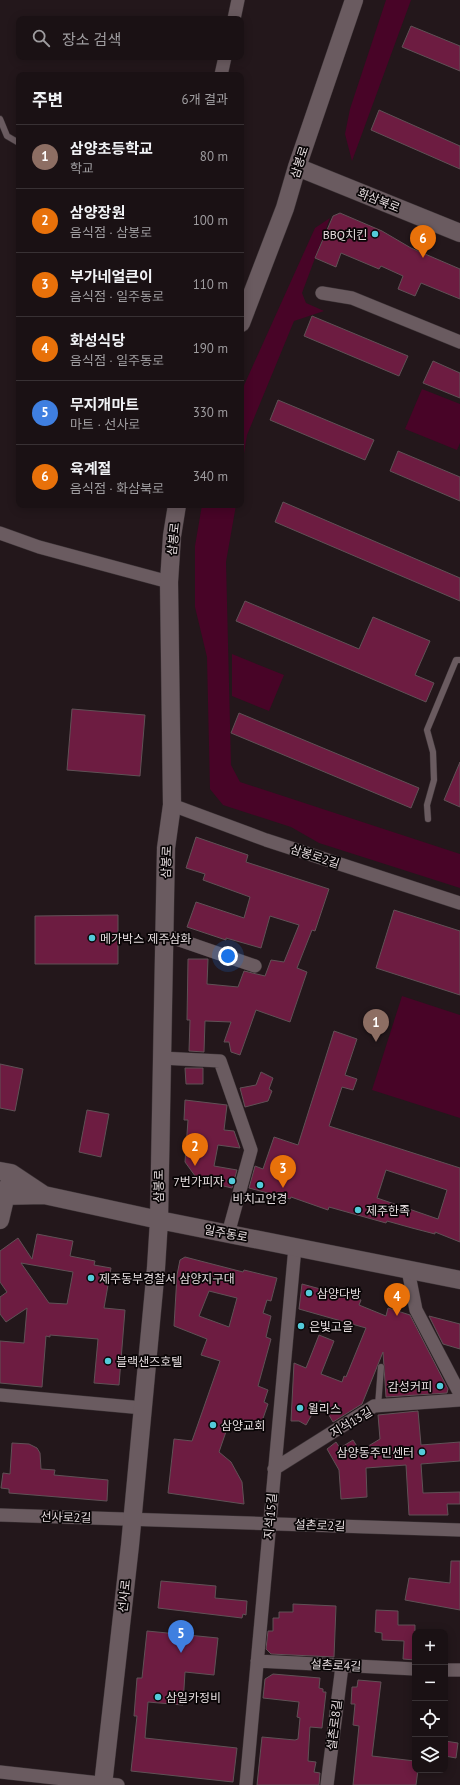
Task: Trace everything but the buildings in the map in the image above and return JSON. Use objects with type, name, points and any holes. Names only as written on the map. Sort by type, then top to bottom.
[{"type":"street","points":[[235,16],[238,0]]},
{"type":"street","name":"삼봉로","points":[[244,315],[285,208],[297,167],[354,0]]},
{"type":"street","points":[[222,72],[224,60]]},
{"type":"street","name":"화삼북로","points":[[297,167],[460,233]]},
{"type":"street","points":[[322,293],[352,298],[460,342]]},
{"type":"street","name":"삼봉로","points":[[158,1220],[166,848],[172,805],[169,582],[172,536],[177,508]]},
{"type":"street","points":[[0,533],[39,547],[169,582]]},
{"type":"street","name":"삼봉로2길","points":[[172,805],[266,840],[460,903]]},
{"type":"street","points":[[165,935],[255,966]]},
{"type":"street","points":[[161,1058],[220,1061],[252,1150],[228,1234]]},
{"type":"street","points":[[0,1220],[5,1172]]},
{"type":"street","name":"일주동로","points":[[5,1172],[44,1195]]},
{"type":"street","name":"일주동로","points":[[3,1196],[44,1195],[158,1220],[460,1280]]},
{"type":"street","name":"선사로","points":[[108,1784],[143,1408],[158,1220]]},
{"type":"street","name":"지석15길","points":[[246,1785],[295,1247]]},
{"type":"street","points":[[408,1270],[416,1310],[460,1394]]},
{"type":"street","points":[[0,1395],[143,1408]]},
{"type":"street","name":"지석13길","points":[[274,1469],[374,1406],[460,1400]]},
{"type":"street","name":"선사로2길","points":[[0,1515],[132,1519]]},
{"type":"street","name":"설촌로2길","points":[[132,1519],[460,1530]]},
{"type":"street","name":"설촌로4길","points":[[257,1661],[412,1669]]},
{"type":"street","name":"설촌로8길","points":[[327,1785],[342,1666]]},
{"type":"street","points":[[448,1670],[460,1670]]},
{"type":"street","points":[[0,1772],[108,1784]]},
{"type":"lane","points":[[0,119],[7,136],[16,141]]},
{"type":"lane","points":[[428,819],[427,805],[434,780],[433,752],[427,730],[456,660],[460,660]]},
{"type":"lane","points":[[378,1406],[381,1367]]},
{"type":"shaded area","points":[[386,0],[411,0],[352,161],[345,134],[350,109]]},
{"type":"shaded area","points":[[330,218],[302,293],[306,303],[324,311],[294,321],[247,435],[244,454],[244,385],[315,228]]},
{"type":"shaded area","points":[[422,389],[460,404],[460,443],[457,450],[405,429]]},
{"type":"shaded area","points":[[201,508],[235,508],[226,562],[231,765],[240,782],[460,854],[460,888],[319,843],[291,827],[223,805],[210,789],[207,657],[195,607],[195,546]]},
{"type":"shaded area","points":[[232,654],[284,675],[269,711],[232,696]]},
{"type":"shaded area","points":[[402,996],[460,1015],[460,1118],[372,1090]]},
{"type":"place","name":"BBQ치킨","points":[[375,234]]},
{"type":"place","name":"육계절","points":[[423,258]]},
{"type":"place","name":"메가박스 제주삼화","points":[[92,938]]},
{"type":"place","name":"삼양초등학교","points":[[376,1042]]},
{"type":"place","name":"삼양장원","points":[[195,1166]]},
{"type":"place","name":"7번가피자","points":[[232,1181]]},
{"type":"place","name":"비치고안경","points":[[260,1185]]},
{"type":"place","name":"부가네얼큰이","points":[[283,1188]]},
{"type":"place","name":"제주한족","points":[[358,1210]]},
{"type":"place","name":"제주동부경찰서 삼양지구대","points":[[91,1278]]},
{"type":"place","name":"삼양다방","points":[[309,1293]]},
{"type":"place","name":"화성식당","points":[[397,1316]]},
{"type":"place","name":"은빛고을","points":[[301,1326]]},
{"type":"place","name":"블랙샌즈호텔","points":[[108,1361]]},
{"type":"place","name":"감성커피","points":[[440,1386]]},
{"type":"place","name":"윌리스","points":[[300,1408]]},
{"type":"place","name":"삼양교회","points":[[213,1425]]},
{"type":"place","name":"삼양동주민센터","points":[[422,1452]]},
{"type":"place","name":"무지개마트","points":[[181,1653]]},
{"type":"place","name":"삼일카정비","points":[[158,1697]]}]
